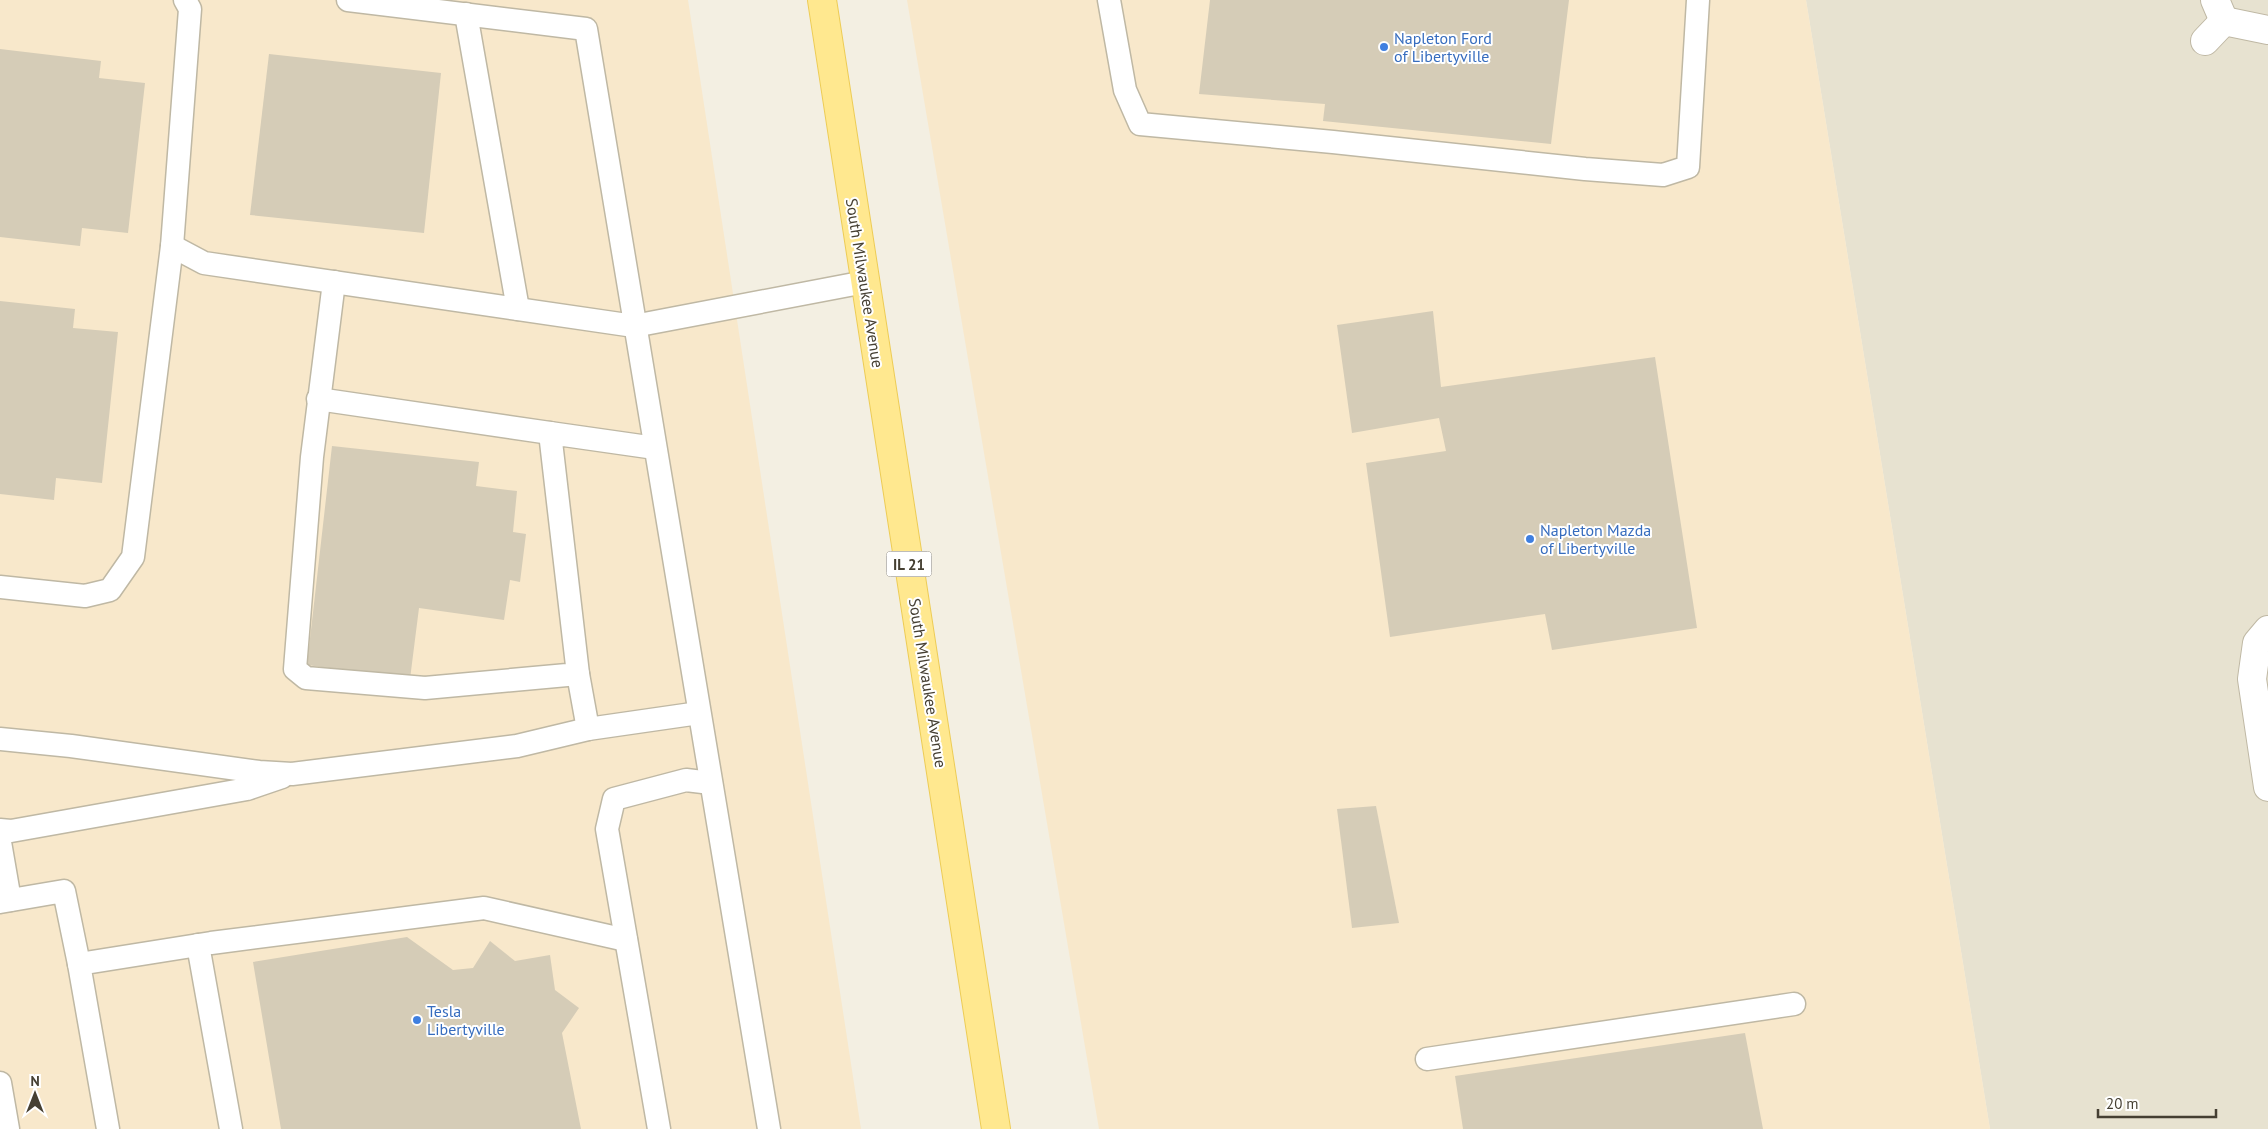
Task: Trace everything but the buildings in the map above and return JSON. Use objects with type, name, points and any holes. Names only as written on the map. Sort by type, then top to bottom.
[{"type":"main road","name":"South Milwaukee Avenue","points":[[822,0],[996,1129]]},
{"type":"street","points":[[2205,41],[2219,10],[2268,30]]},
{"type":"street","points":[[2268,630],[2257,643],[2252,679],[2268,786]]},
{"type":"lane","points":[[0,587],[85,596],[110,590],[133,557],[172,246],[190,9],[185,0]]},
{"type":"lane","points":[[348,0],[586,30],[769,1129]]},
{"type":"lane","points":[[1109,0],[1125,90],[1140,124],[1333,142],[1585,169],[1663,175],[1688,167],[1698,0]]},
{"type":"lane","points":[[466,14],[518,309]]},
{"type":"lane","points":[[172,246],[204,263],[634,326],[865,282]]},
{"type":"lane","points":[[334,282],[312,457],[295,669],[306,678],[425,688],[578,674]]},
{"type":"lane","points":[[318,399],[655,448]]},
{"type":"lane","points":[[550,433],[578,674],[588,729]]},
{"type":"lane","points":[[0,739],[71,746],[258,772],[292,774],[517,746],[588,729],[699,713]]},
{"type":"lane","points":[[0,830],[11,831],[247,789],[292,774]]},
{"type":"lane","points":[[659,1129],[607,829],[614,799],[686,780],[711,784]]},
{"type":"lane","points":[[0,842],[5,901],[64,891],[108,1129]]},
{"type":"lane","points":[[79,964],[198,945],[484,908],[626,940]]},
{"type":"lane","points":[[198,945],[231,1129]]},
{"type":"lane","points":[[1427,1060],[1794,1004]]},
{"type":"lane","points":[[0,1083],[8,1129]]},
{"type":"shaded area","points":[[0,0],[688,0],[861,1129],[0,1129]]},
{"type":"shaded area","points":[[907,0],[1806,0],[1990,1129],[1099,1129]]},
{"type":"shaded area","points":[[1806,0],[2268,0],[2268,1129],[1990,1129]]},
{"type":"place","name":"Napleton Ford of Libertyville","points":[[1384,47]]},
{"type":"place","name":"Napleton Mazda of Libertyville","points":[[1530,539]]},
{"type":"place","name":"Tesla Libertyville","points":[[417,1020]]}]
